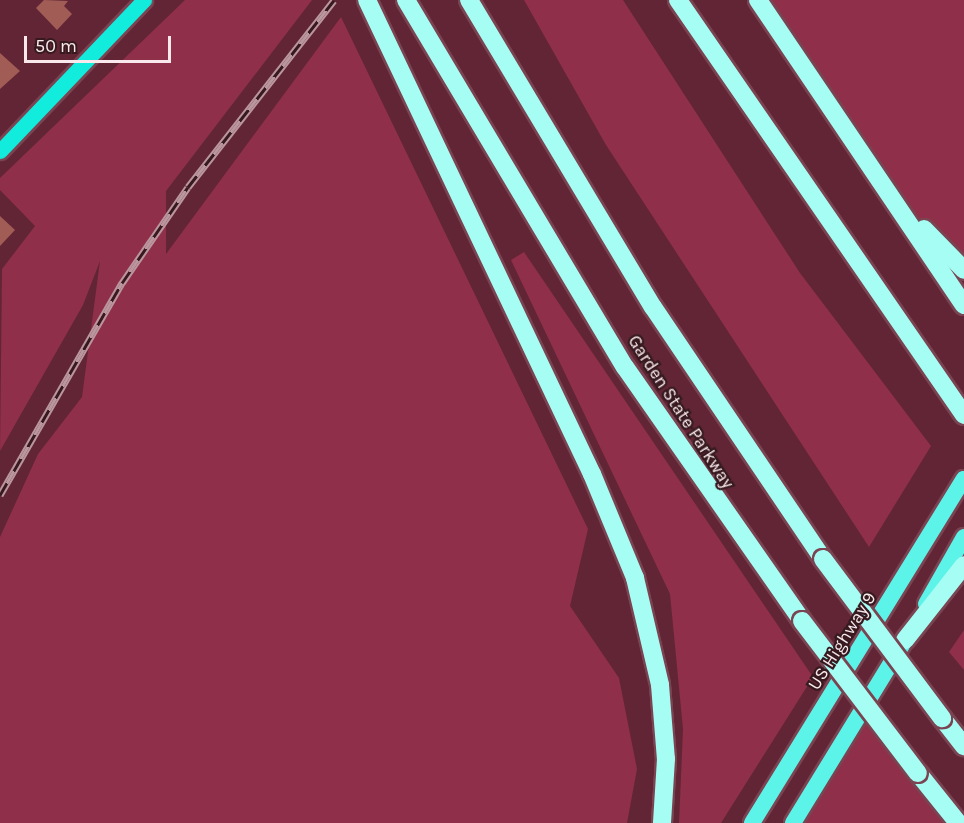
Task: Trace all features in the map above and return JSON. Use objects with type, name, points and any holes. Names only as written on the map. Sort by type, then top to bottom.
[{"type":"highway","points":[[367,0],[592,474],[635,578],[660,685],[666,759],[662,823]]},
{"type":"highway","name":"Garden State Parkway","points":[[469,0],[653,307],[823,559],[964,746]]},
{"type":"highway","points":[[678,0],[928,367],[964,415]]},
{"type":"highway","points":[[758,0],[896,200],[964,304]]},
{"type":"highway","name":"Garden State Parkway","points":[[407,3],[625,367],[802,621],[958,823]]},
{"type":"highway","points":[[896,200],[964,270]]},
{"type":"highway","name":"US Highway 9","points":[[752,823],[964,480]]},
{"type":"highway","points":[[793,823],[905,640],[964,537]]},
{"type":"highway","points":[[905,640],[964,565]]},
{"type":"main road","points":[[0,150],[144,0]]},
{"type":"shaded area","points":[[185,0],[312,0],[166,191],[166,254],[341,17],[588,529],[570,606],[619,678],[637,769],[627,823],[0,823],[0,537],[38,454],[82,397],[100,261],[83,305],[0,451],[2,269],[35,226],[0,190],[0,178]]},
{"type":"shaded area","points":[[524,0],[623,0],[800,273],[931,446],[869,547],[606,145]]},
{"type":"shaded area","points":[[758,0],[964,0],[964,270],[896,200]]},
{"type":"shaded area","points":[[524,252],[813,677],[721,823],[679,823],[683,729],[670,594],[511,260]]},
{"type":"shaded area","points":[[964,630],[964,670],[949,652]]},
{"type":"shaded area","points":[[867,703],[958,823],[793,823]]},
{"type":"building","points":[[44,0],[68,1],[64,6],[72,14],[57,30],[36,8]]},
{"type":"building","points":[[0,53],[20,71],[0,89]]},
{"type":"building","points":[[0,216],[15,230],[0,246]]},
{"type":"railway","points":[[0,495],[122,283],[188,187],[334,0]]}]
